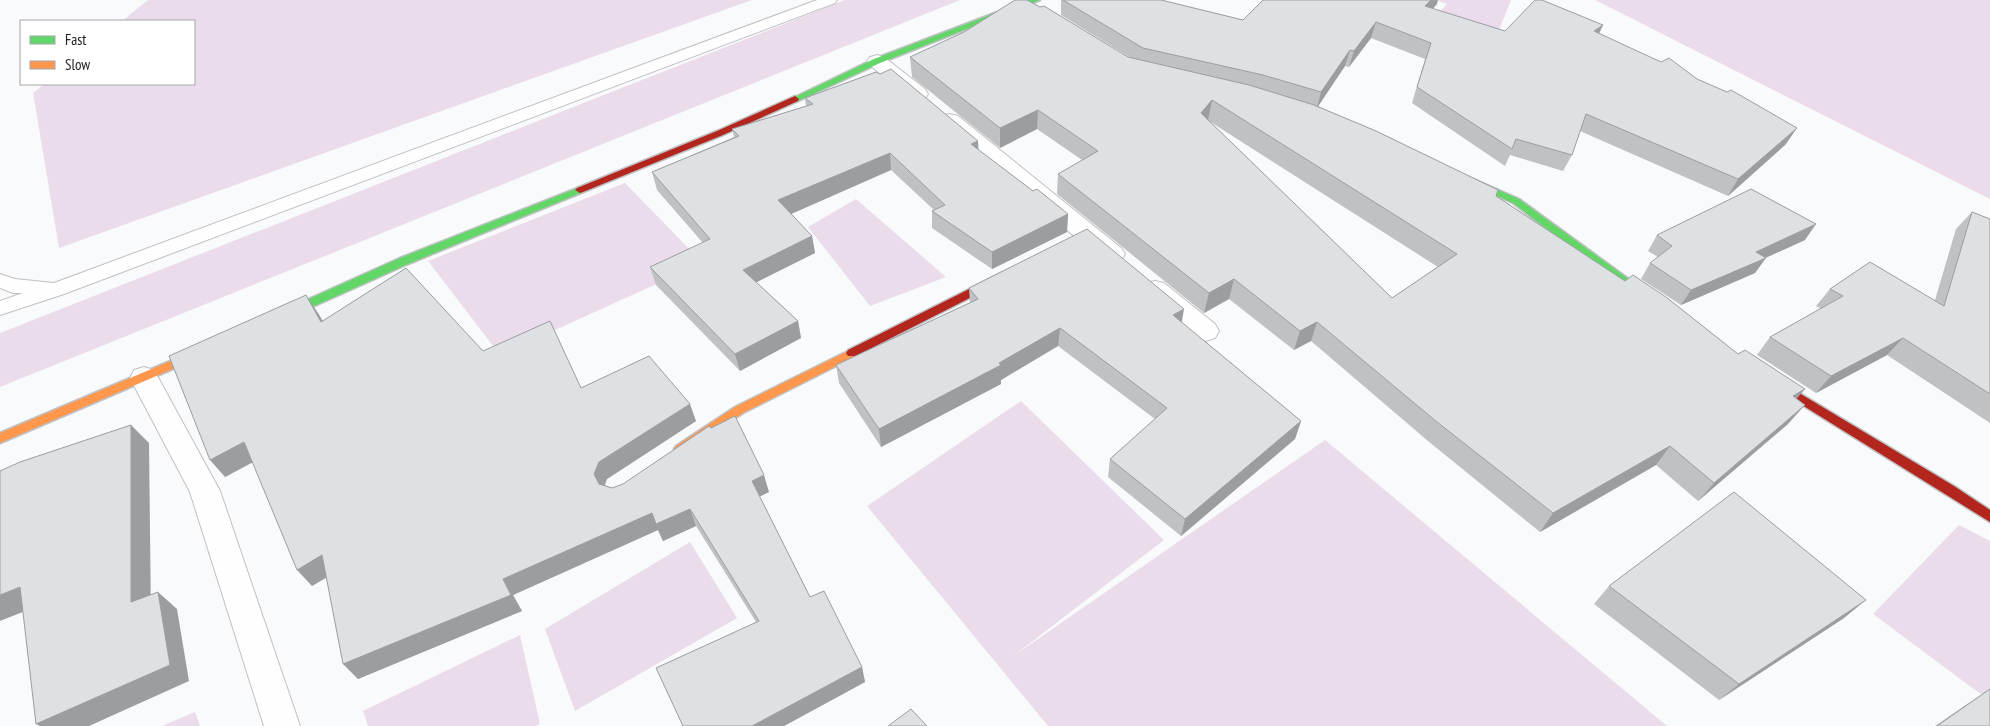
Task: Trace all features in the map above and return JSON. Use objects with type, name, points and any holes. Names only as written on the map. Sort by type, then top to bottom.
[{"type":"street","points":[[270,322],[404,261],[720,133],[877,61],[989,17],[1021,7],[1037,5]]},
{"type":"street","points":[[877,61],[1083,236],[1136,274],[1206,332]]},
{"type":"street","points":[[1456,175],[1516,201],[1603,268],[1636,290]]},
{"type":"street","points":[[667,458],[739,410],[1017,269]]},
{"type":"street","points":[[0,438],[216,346]]},
{"type":"street","points":[[1758,372],[1950,490],[1990,517]]},
{"type":"street","points":[[144,378],[205,491],[282,726]]},
{"type":"lane","points":[[0,308],[57,289],[830,0]]},
{"type":"lane","points":[[0,281],[13,286],[57,289]]},
{"type":"shaded area","points":[[148,0],[752,0],[59,248],[33,93],[43,85],[195,85],[195,20],[123,20]]},
{"type":"shaded area","points":[[845,0],[960,0],[0,387],[0,333]]},
{"type":"shaded area","points":[[1436,0],[1511,0],[1499,30],[1431,21],[1447,4]]},
{"type":"shaded area","points":[[1595,0],[1990,0],[1990,199]]},
{"type":"shaded area","points":[[625,183],[703,263],[500,355],[428,261]]},
{"type":"shaded area","points":[[856,199],[946,277],[870,306],[808,227]]},
{"type":"shaded area","points":[[1021,401],[1164,540],[1012,657],[1325,440],[1667,726],[1048,726],[867,506]]},
{"type":"shaded area","points":[[1959,525],[1990,541],[1990,701],[1873,614]]},
{"type":"shaded area","points":[[690,542],[737,618],[575,711],[545,629]]},
{"type":"shaded area","points":[[520,635],[540,724],[536,726],[368,726],[363,711]]},
{"type":"shaded area","points":[[195,712],[200,726],[162,726]]},
{"type":"building","points":[[1015,0],[1027,0],[1040,7],[1044,6],[1128,57],[1249,85],[1314,105],[1376,131],[1498,190],[1496,196],[1625,281],[1633,275],[1666,297],[1738,354],[1745,350],[1805,389],[1793,396],[1805,405],[1714,483],[1670,446],[1553,513],[1437,422],[1317,322],[1300,331],[1234,279],[1209,293],[1058,174],[1098,151],[1038,110],[1000,128],[910,57],[964,32]],"holes":[[[1212,100],[1457,254],[1392,298],[1201,113]]]},
{"type":"building","points":[[1063,0],[1161,0],[1243,20],[1263,0],[1431,0],[1425,6],[1505,31],[1535,0],[1542,0],[1603,25],[1594,31],[1661,62],[1669,58],[1697,79],[1727,92],[1731,90],[1797,128],[1738,179],[1586,114],[1572,155],[1516,139],[1512,149],[1417,87],[1431,43],[1376,22],[1354,51],[1350,50],[1321,92],[1263,75],[1143,48]]},
{"type":"building","points":[[891,69],[978,141],[971,144],[1033,191],[1037,189],[1068,214],[992,252],[932,211],[945,205],[890,153],[778,200],[812,236],[743,270],[798,321],[735,354],[650,267],[710,239],[652,172],[739,136],[732,129],[813,104],[805,98],[876,72],[880,74]]},
{"type":"building","points":[[1751,189],[1816,224],[1756,252],[1766,258],[1691,290],[1650,263],[1672,246],[1657,235]]},
{"type":"building","points":[[1972,212],[1990,219],[1990,394],[1903,338],[1831,376],[1770,337],[1843,296],[1830,289],[1870,262],[1944,306]]},
{"type":"building","points":[[1087,229],[1184,309],[1173,315],[1301,421],[1185,519],[1110,459],[1167,408],[1060,328],[999,363],[1001,365],[879,429],[836,365],[978,299],[969,288]]},
{"type":"building","points":[[406,268],[483,351],[550,321],[581,388],[649,356],[690,404],[599,462],[594,474],[599,484],[612,488],[623,484],[709,426],[711,428],[735,416],[764,475],[752,481],[810,597],[824,591],[862,667],[752,726],[683,726],[656,668],[759,621],[690,509],[656,524],[652,513],[503,579],[511,595],[343,664],[322,555],[297,570],[244,442],[210,460],[169,356],[306,295],[321,322]]},
{"type":"building","points":[[131,425],[131,602],[158,592],[170,665],[36,724],[20,587],[0,595],[0,471],[20,462]]},
{"type":"building","points":[[1734,492],[1866,600],[1739,684],[1609,586]]},
{"type":"building","points":[[1990,689],[1990,726],[1937,726]]},
{"type":"building","points":[[911,709],[927,726],[888,726]]},
{"type":"traffic: fast","points":[[795,99],[877,61],[1036,0]]},
{"type":"traffic: fast","points":[[1464,178],[1516,201],[1626,283]]},
{"type":"traffic: fast","points":[[277,318],[404,261],[580,190]]},
{"type":"traffic: slow","points":[[0,438],[206,350]]},
{"type":"traffic: slow","points":[[680,449],[739,410],[852,353]]},
{"type":"traffic: jam","points":[[580,190],[720,133],[795,99]]},
{"type":"traffic: jam","points":[[852,353],[1003,276]]},
{"type":"traffic: jam","points":[[1766,377],[1950,490],[1990,517]]}]
